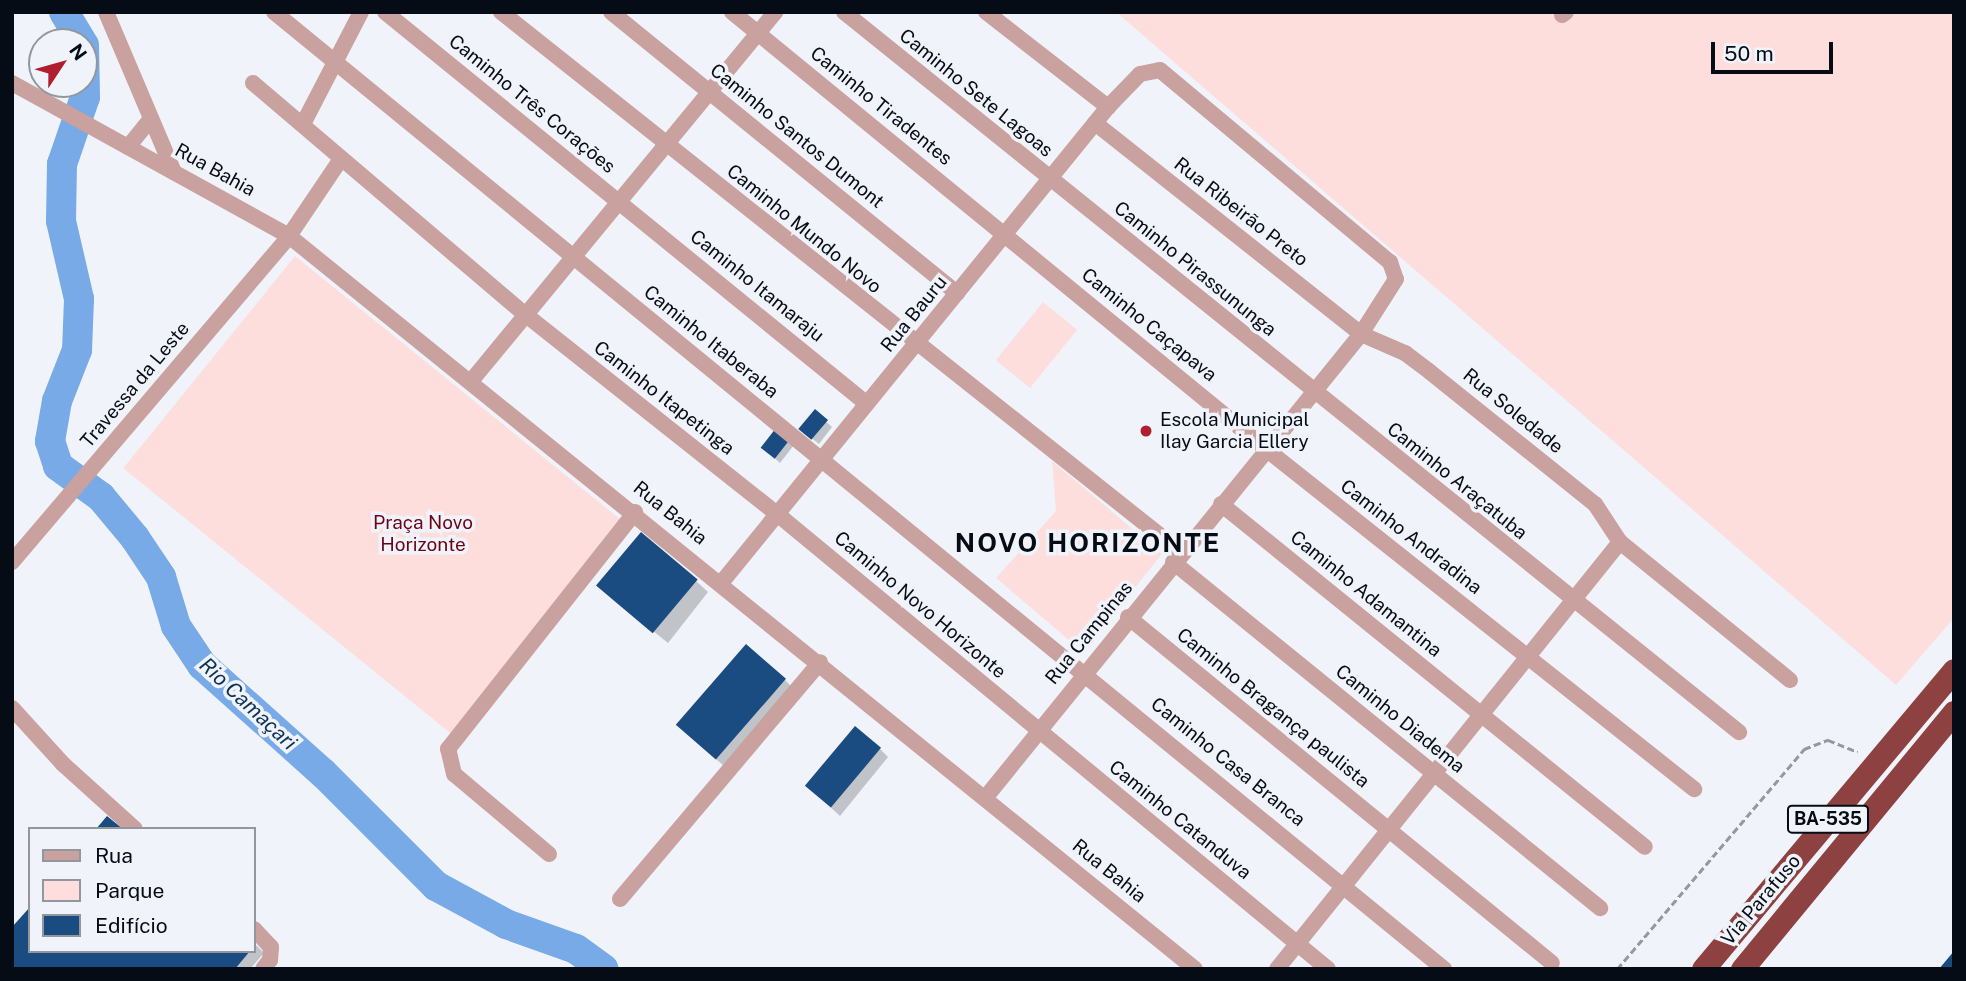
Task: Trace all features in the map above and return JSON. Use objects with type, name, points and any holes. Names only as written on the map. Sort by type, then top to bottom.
[{"type":"highway","name":"Via Parafuso","points":[[1703,969],[1954,670]]},
{"type":"highway","name":"Via Parafuso","points":[[1742,969],[1954,712]]},
{"type":"street","name":"Caminho Itaberaba","points":[[274,12],[335,58],[573,259],[1084,672]]},
{"type":"street","points":[[303,124],[361,12]]},
{"type":"street","name":"Caminho Três Corações","points":[[385,12],[620,202]]},
{"type":"street","name":"Caminho Mundo Novo","points":[[500,12],[1177,558]]},
{"type":"street","name":"Caminho Santos Dumont","points":[[611,12],[957,293]]},
{"type":"street","name":"Caminho Tiradentes","points":[[732,12],[1004,233]]},
{"type":"street","points":[[472,380],[775,12]]},
{"type":"street","name":"Caminho Sete Lagoas","points":[[844,12],[1050,180]]},
{"type":"street","points":[[986,12],[1108,107]]},
{"type":"street","points":[[106,15],[174,172]]},
{"type":"street","name":"Rua Campinas","points":[[986,797],[1128,617],[1361,334],[1396,279],[1390,262],[1160,70],[1140,74]]},
{"type":"street","name":"Rua Bauru","points":[[722,582],[776,513],[916,346],[1004,233],[1108,107],[1140,74]]},
{"type":"street","name":"Rua Bahia","points":[[12,83],[289,236],[722,582],[1195,969]]},
{"type":"street","name":"Caminho Itapetinga","points":[[253,83],[526,315],[776,513]]},
{"type":"street","points":[[128,147],[151,119]]},
{"type":"street","name":"Rua Ribeirão Preto","points":[[1095,123],[1361,334]]},
{"type":"street","name":"Travessa da Leste","points":[[12,562],[289,236],[341,159]]},
{"type":"street","name":"Caminho Pirassununga","points":[[1050,180],[1313,391]]},
{"type":"street","name":"Caminho Itamaraju","points":[[620,202],[867,404]]},
{"type":"street","name":"Caminho Caçapava","points":[[1004,233],[1266,449]]},
{"type":"street","name":"Rua Soledade","points":[[1361,334],[1405,353],[1595,504],[1620,542],[1790,680]]},
{"type":"street","name":"Caminho Araçatuba","points":[[1313,391],[1739,732]]},
{"type":"street","name":"Caminho Andradina","points":[[1266,449],[1694,789]]},
{"type":"street","name":"Caminho Adamantina","points":[[1222,504],[1645,847]]},
{"type":"street","points":[[549,855],[454,774],[447,749],[635,512]]},
{"type":"street","name":"Caminho Novo Horizonte","points":[[776,513],[1037,730]]},
{"type":"street","points":[[1277,969],[1575,603],[1620,542]]},
{"type":"street","name":"Caminho Diadema","points":[[1177,558],[1600,908]]},
{"type":"street","name":"Caminho Bragança paulista","points":[[1128,617],[1552,963]]},
{"type":"street","points":[[620,899],[820,662]]},
{"type":"street","name":"Caminho Casa Branca","points":[[1084,672],[1444,969]]},
{"type":"street","points":[[12,708],[63,764],[133,827]]},
{"type":"street","name":"Caminho Catanduva","points":[[1037,730],[1328,969]]},
{"type":"street","points":[[256,931],[271,947],[270,960],[263,969]]},
{"type":"path","points":[[1617,969],[1804,749],[1828,740],[1876,762]]},
{"type":"green space","points":[[1116,12],[1954,12],[1954,618],[1896,685]]},
{"type":"green space","name":"Praça Novo Horizonte","points":[[295,256],[631,528],[459,740],[123,468]]},
{"type":"green space","points":[[1043,302],[1077,330],[1030,388],[996,360]]},
{"type":"green space","points":[[1052,461],[1162,554],[1083,652],[996,578],[1056,511]]},
{"type":"building","points":[[815,409],[828,420],[811,440],[798,429]]},
{"type":"building","points":[[776,428],[790,439],[775,459],[761,448]]},
{"type":"building","points":[[641,532],[698,580],[653,633],[596,586]]},
{"type":"building","points":[[746,644],[786,679],[716,760],[676,725]]},
{"type":"building","points":[[855,726],[881,748],[831,808],[805,786]]},
{"type":"building","points":[[107,816],[121,827],[98,827]]},
{"type":"building","points":[[28,909],[28,953],[248,953],[235,969],[12,969],[12,927]]},
{"type":"building","points":[[1954,951],[1954,969],[1939,969]]},
{"type":"waterway","name":"Rio Camaçari","points":[[64,12],[74,28]]},
{"type":"waterway","name":"Rio Camaçari","points":[[85,98],[62,164],[61,221],[79,299],[77,350],[57,401],[50,441],[58,466],[101,497],[135,538],[161,577],[176,626],[202,665],[323,773],[436,886],[506,924],[576,949],[604,969]]},
{"type":"place","name":"Escola Municipal Ilay Garcia Ellery","points":[[1146,431]]},
{"type":"district","name":"NOVO HORIZONTE","points":[[1088,543]]}]
